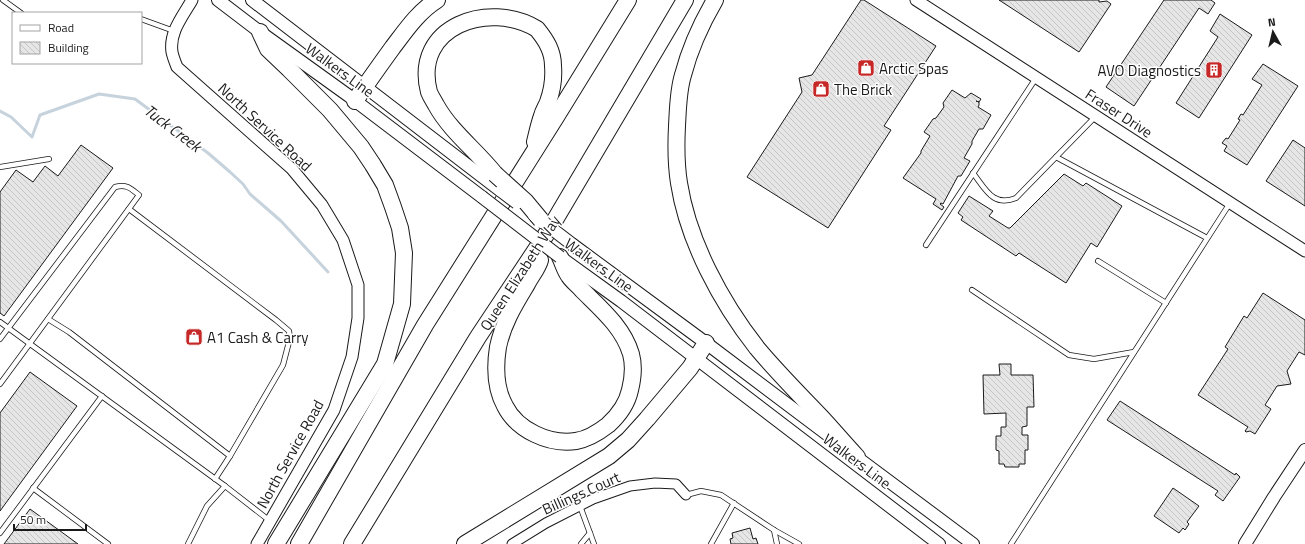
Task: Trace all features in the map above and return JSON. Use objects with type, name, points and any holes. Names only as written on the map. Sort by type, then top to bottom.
[{"type":"highway","points":[[355,101],[407,27],[430,4],[437,0]]},
{"type":"highway","points":[[425,325],[628,0]]},
{"type":"highway","name":"Queen Elizabeth Way","points":[[352,544],[545,225],[685,0]]},
{"type":"highway","points":[[715,0],[703,20],[692,47],[682,76],[678,104],[676,141],[679,183],[694,237],[714,281],[740,323],[758,348],[857,457]]},
{"type":"highway","points":[[299,544],[425,325],[534,148],[542,116],[548,102],[553,79],[551,51],[544,37],[528,20],[511,9],[492,6],[469,10],[456,16],[443,27],[432,44],[426,76],[430,94],[439,111],[451,128],[495,174],[526,202],[545,225],[539,264],[508,315],[502,330],[498,347],[496,378],[500,394],[504,406],[520,425],[547,439],[577,441],[590,437],[601,431],[613,421],[623,408],[629,396],[633,368],[631,354],[624,338],[615,324],[569,276],[560,257]]},
{"type":"highway","points":[[260,32],[268,49],[330,110],[361,146],[385,185],[400,228],[404,252],[402,304],[385,364],[276,544]]},
{"type":"highway","points":[[466,544],[610,456],[628,440],[690,368],[706,343]]},
{"type":"main road","name":"Walkers Line","points":[[218,0],[355,101],[560,257],[621,301],[932,541]]},
{"type":"main road","name":"Walkers Line","points":[[252,0],[545,225],[573,244],[706,343],[973,544]]},
{"type":"main road","points":[[1245,544],[1305,450]]},
{"type":"street","name":"North Service Road","points":[[192,0],[174,31],[171,40],[172,53],[177,67],[292,169],[322,205],[343,240],[358,285],[358,318],[352,357],[334,410],[257,544]]},
{"type":"street","name":"Fraser Drive","points":[[916,0],[1305,252]]},
{"type":"street","name":"Billings Court","points":[[512,544],[546,523],[593,499],[630,486],[655,483],[676,484],[686,495]]},
{"type":"lane","points":[[3,0],[20,12]]},
{"type":"lane","points":[[142,19],[174,31]]},
{"type":"lane","points":[[926,245],[1036,77]]},
{"type":"lane","points":[[974,173],[990,196],[1000,200],[1009,201],[1016,198],[1096,116]]},
{"type":"lane","points":[[1056,157],[1207,238]]},
{"type":"lane","points":[[0,167],[49,159]]},
{"type":"lane","points":[[0,339],[115,187],[122,185],[130,187],[139,195],[0,384]]},
{"type":"lane","points":[[1011,544],[1230,202]]},
{"type":"lane","points":[[129,208],[289,331],[290,338],[283,365],[215,479]]},
{"type":"lane","points":[[1098,261],[1166,302]]},
{"type":"lane","points":[[972,290],[1068,355],[1094,359],[1134,352]]},
{"type":"lane","points":[[48,319],[69,332],[230,456]]},
{"type":"lane","points":[[0,322],[225,486],[270,521]]},
{"type":"lane","points":[[0,533],[102,396]]},
{"type":"lane","points":[[188,544],[207,506],[225,486]]},
{"type":"lane","points":[[33,488],[108,544]]},
{"type":"lane","points":[[686,495],[701,491],[721,495],[774,530],[799,544]]},
{"type":"lane","points":[[711,544],[734,503]]},
{"type":"lane","points":[[580,506],[594,544]]},
{"type":"lane","points":[[774,530],[777,544]]},
{"type":"lane","points":[[581,544],[590,533]]},
{"type":"building","points":[[861,0],[864,0],[936,46],[884,126],[891,130],[828,228],[747,177],[802,92],[799,78],[812,75]]},
{"type":"building","points":[[999,0],[1099,0],[1099,2],[1107,1],[1111,4],[1079,52]]},
{"type":"building","points":[[1164,0],[1211,0],[1215,3],[1208,14],[1199,8],[1134,106],[1106,87]]},
{"type":"building","name":"AVO Diagnostics","points":[[1220,14],[1252,35],[1199,118],[1176,103],[1218,37],[1210,31]]},
{"type":"building","points":[[1263,64],[1298,86],[1247,165],[1224,151],[1227,146],[1222,143],[1226,138],[1228,139],[1240,120],[1238,119],[1241,114],[1243,115],[1262,85],[1252,79]]},
{"type":"building","points":[[952,90],[965,98],[971,93],[981,99],[978,107],[991,115],[983,129],[979,129],[972,141],[972,144],[964,158],[970,161],[961,176],[958,176],[943,204],[940,204],[944,207],[942,210],[933,204],[936,199],[903,178],[921,153],[930,136],[924,132],[944,107],[943,103]]},
{"type":"building","points":[[1293,140],[1305,148],[1305,206],[1266,181]]},
{"type":"building","points":[[81,145],[113,168],[4,316],[0,313],[0,192],[16,170],[33,182],[45,166],[58,176]]},
{"type":"building","points":[[1064,174],[1083,186],[1086,183],[1122,206],[1097,247],[1091,243],[1066,283],[1019,253],[1016,256],[961,220],[963,217],[958,213],[969,196],[993,211],[989,216],[1010,228]]},
{"type":"building","points":[[1263,293],[1305,320],[1305,355],[1299,352],[1287,371],[1291,384],[1277,386],[1265,405],[1271,409],[1255,434],[1250,431],[1246,432],[1245,431],[1248,427],[1198,395],[1228,349],[1225,347],[1244,316],[1247,318]]},
{"type":"building","points":[[999,364],[1011,364],[1011,375],[1033,375],[1034,407],[1027,407],[1027,426],[1022,427],[1022,435],[1028,435],[1028,450],[1025,450],[1025,464],[1019,464],[1019,467],[1005,467],[1004,464],[999,464],[999,451],[996,450],[996,436],[1001,436],[1001,427],[1006,427],[1006,413],[984,414],[983,375],[1000,375]]},
{"type":"building","points":[[30,372],[77,406],[0,511],[0,413]]},
{"type":"building","points":[[1120,401],[1235,475],[1236,473],[1240,477],[1223,501],[1215,495],[1218,491],[1107,420]]},
{"type":"building","points":[[1173,488],[1199,506],[1187,522],[1189,524],[1185,530],[1183,528],[1179,533],[1154,516]]},
{"type":"building","points":[[30,509],[78,544],[4,544]]},
{"type":"building","points":[[750,528],[753,539],[756,538],[758,544],[731,544],[730,539],[733,538],[732,533]]},
{"type":"waterway","name":"Tuck Creek","points":[[0,111],[11,117],[32,137],[40,115],[99,94],[135,99],[208,153],[230,172],[243,184],[250,194],[281,221],[328,272]]},
{"type":"place","name":"Arctic Spas","points":[[866,68]]},
{"type":"place","name":"AVO Diagnostics","points":[[1214,70]]},
{"type":"place","name":"The Brick","points":[[821,89]]},
{"type":"place","name":"A1 Cash & Carry","points":[[194,337]]}]
